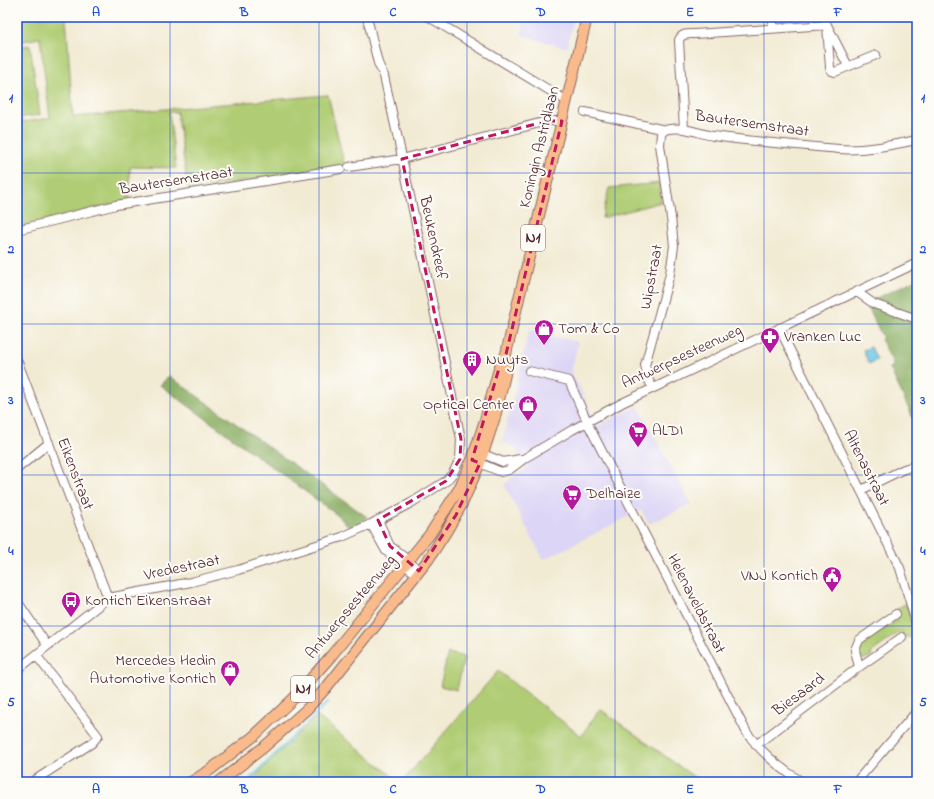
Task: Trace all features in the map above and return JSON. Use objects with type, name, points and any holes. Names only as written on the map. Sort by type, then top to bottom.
[{"type":"main road","name":"Koningin Astridlaan","points":[[478,457],[485,420],[500,364],[506,354],[587,17]]},
{"type":"main road","name":"Antwerpsesteenweg","points":[[191,782],[210,770],[254,736],[294,698],[331,656],[407,563],[436,525],[478,457]]},
{"type":"main road","name":"Antwerpsesteenweg","points":[[219,782],[264,747],[307,709],[338,674],[345,662],[436,549],[456,515],[478,457]]},
{"type":"street","name":"Beukendreef","points":[[367,17],[378,63],[384,76],[461,439],[460,459],[457,466]]},
{"type":"street","points":[[429,17],[567,101]]},
{"type":"street","points":[[773,17],[773,28]]},
{"type":"street","points":[[824,17],[848,66]]},
{"type":"street","points":[[684,129],[680,37],[683,35],[827,25]]},
{"type":"street","points":[[827,25],[830,68],[832,71],[835,72],[876,55]]},
{"type":"street","name":"Bautersemstraat","points":[[585,112],[665,130],[684,129],[712,136],[850,150],[871,149],[917,140]]},
{"type":"street","name":"Bautersemstraat","points":[[17,230],[116,205],[402,159],[547,121],[562,121]]},
{"type":"street","name":"Wipstraat","points":[[651,384],[645,365],[670,274],[674,246],[660,145],[661,134],[665,130]]},
{"type":"street","name":"Antwerpsesteenweg","points":[[478,457],[501,472],[513,467],[525,458],[651,384],[779,328],[917,263]]},
{"type":"street","points":[[857,292],[874,304],[917,319]]},
{"type":"street","name":"Altenastraat","points":[[779,328],[900,568],[917,626]]},
{"type":"street","name":"Eikenstraat","points":[[17,360],[108,598]]},
{"type":"street","name":"Helenaveldstraat","points":[[529,371],[569,381],[587,422],[747,733],[772,762],[802,782]]},
{"type":"street","points":[[17,469],[49,443]]},
{"type":"street","points":[[861,490],[904,469],[917,465]]},
{"type":"street","name":"Vredestraat","points":[[17,670],[108,598],[191,582],[238,570],[342,537],[411,503],[446,481],[457,466]]},
{"type":"street","points":[[374,522],[390,546],[418,573]]},
{"type":"street","points":[[17,601],[48,645]]},
{"type":"street","points":[[859,667],[855,650],[859,640],[896,614]]},
{"type":"street","name":"Biesaard","points":[[756,744],[859,667],[902,638]]},
{"type":"street","points":[[32,782],[92,744],[98,736],[36,655]]},
{"type":"street","points":[[856,782],[917,711]]},
{"type":"highlighted area","points":[[547,121],[562,121],[506,354],[500,365],[472,460],[480,463],[456,515],[419,571],[390,546],[378,520],[446,481],[460,459],[461,439],[402,159]]},
{"type":"shaded area","points":[[525,17],[574,17],[567,48],[521,35]]},
{"type":"shaded area","points":[[529,330],[578,342],[571,373],[580,388],[597,426],[638,406],[691,504],[649,524],[641,510],[543,559],[504,485],[513,477],[525,470],[515,447],[502,443]]},
{"type":"green space","points":[[17,17],[66,17],[73,117],[328,95],[345,167],[188,189],[177,112],[169,112],[176,168],[130,167],[130,200],[17,227],[17,123],[50,118],[40,38],[17,42]]},
{"type":"green space","points":[[30,45],[40,115],[17,118],[17,47]]},
{"type":"green space","points":[[659,183],[661,202],[602,218],[609,188]]},
{"type":"green space","points":[[917,279],[917,427],[890,368],[894,365],[866,303]]},
{"type":"green space","points":[[169,376],[367,517],[355,532],[336,514],[160,385]]},
{"type":"green space","points":[[906,603],[915,637],[905,637],[902,632],[899,632],[872,652],[871,656],[864,659],[862,658],[859,654],[859,646],[864,639],[869,639],[897,620],[898,616],[894,611]]},
{"type":"green space","points":[[448,653],[464,657],[457,690],[440,686]]},
{"type":"green space","points":[[498,671],[581,736],[600,709],[701,782],[402,782]]},
{"type":"green space","points":[[317,716],[400,782],[250,782]]},
{"type":"water","points":[[871,347],[877,360],[869,364],[863,350]]},
{"type":"waterway","points":[[247,782],[328,702]]},
{"type":"place","name":"Tom & Co","points":[[544,346]]},
{"type":"place","name":"Vranken Luc","points":[[770,354]]},
{"type":"place","name":"Nuyts","points":[[472,377]]},
{"type":"place","name":"Optical Center","points":[[528,422]]},
{"type":"place","name":"ALDI","points":[[638,448]]},
{"type":"place","name":"Delhaize","points":[[572,511]]},
{"type":"place","name":"VNJ Kontich","points":[[832,593]]},
{"type":"place","name":"Kontich Eikenstraat","points":[[71,618]]},
{"type":"place","name":"Mercedes Hedin Automotive Kontich","points":[[230,687]]}]
